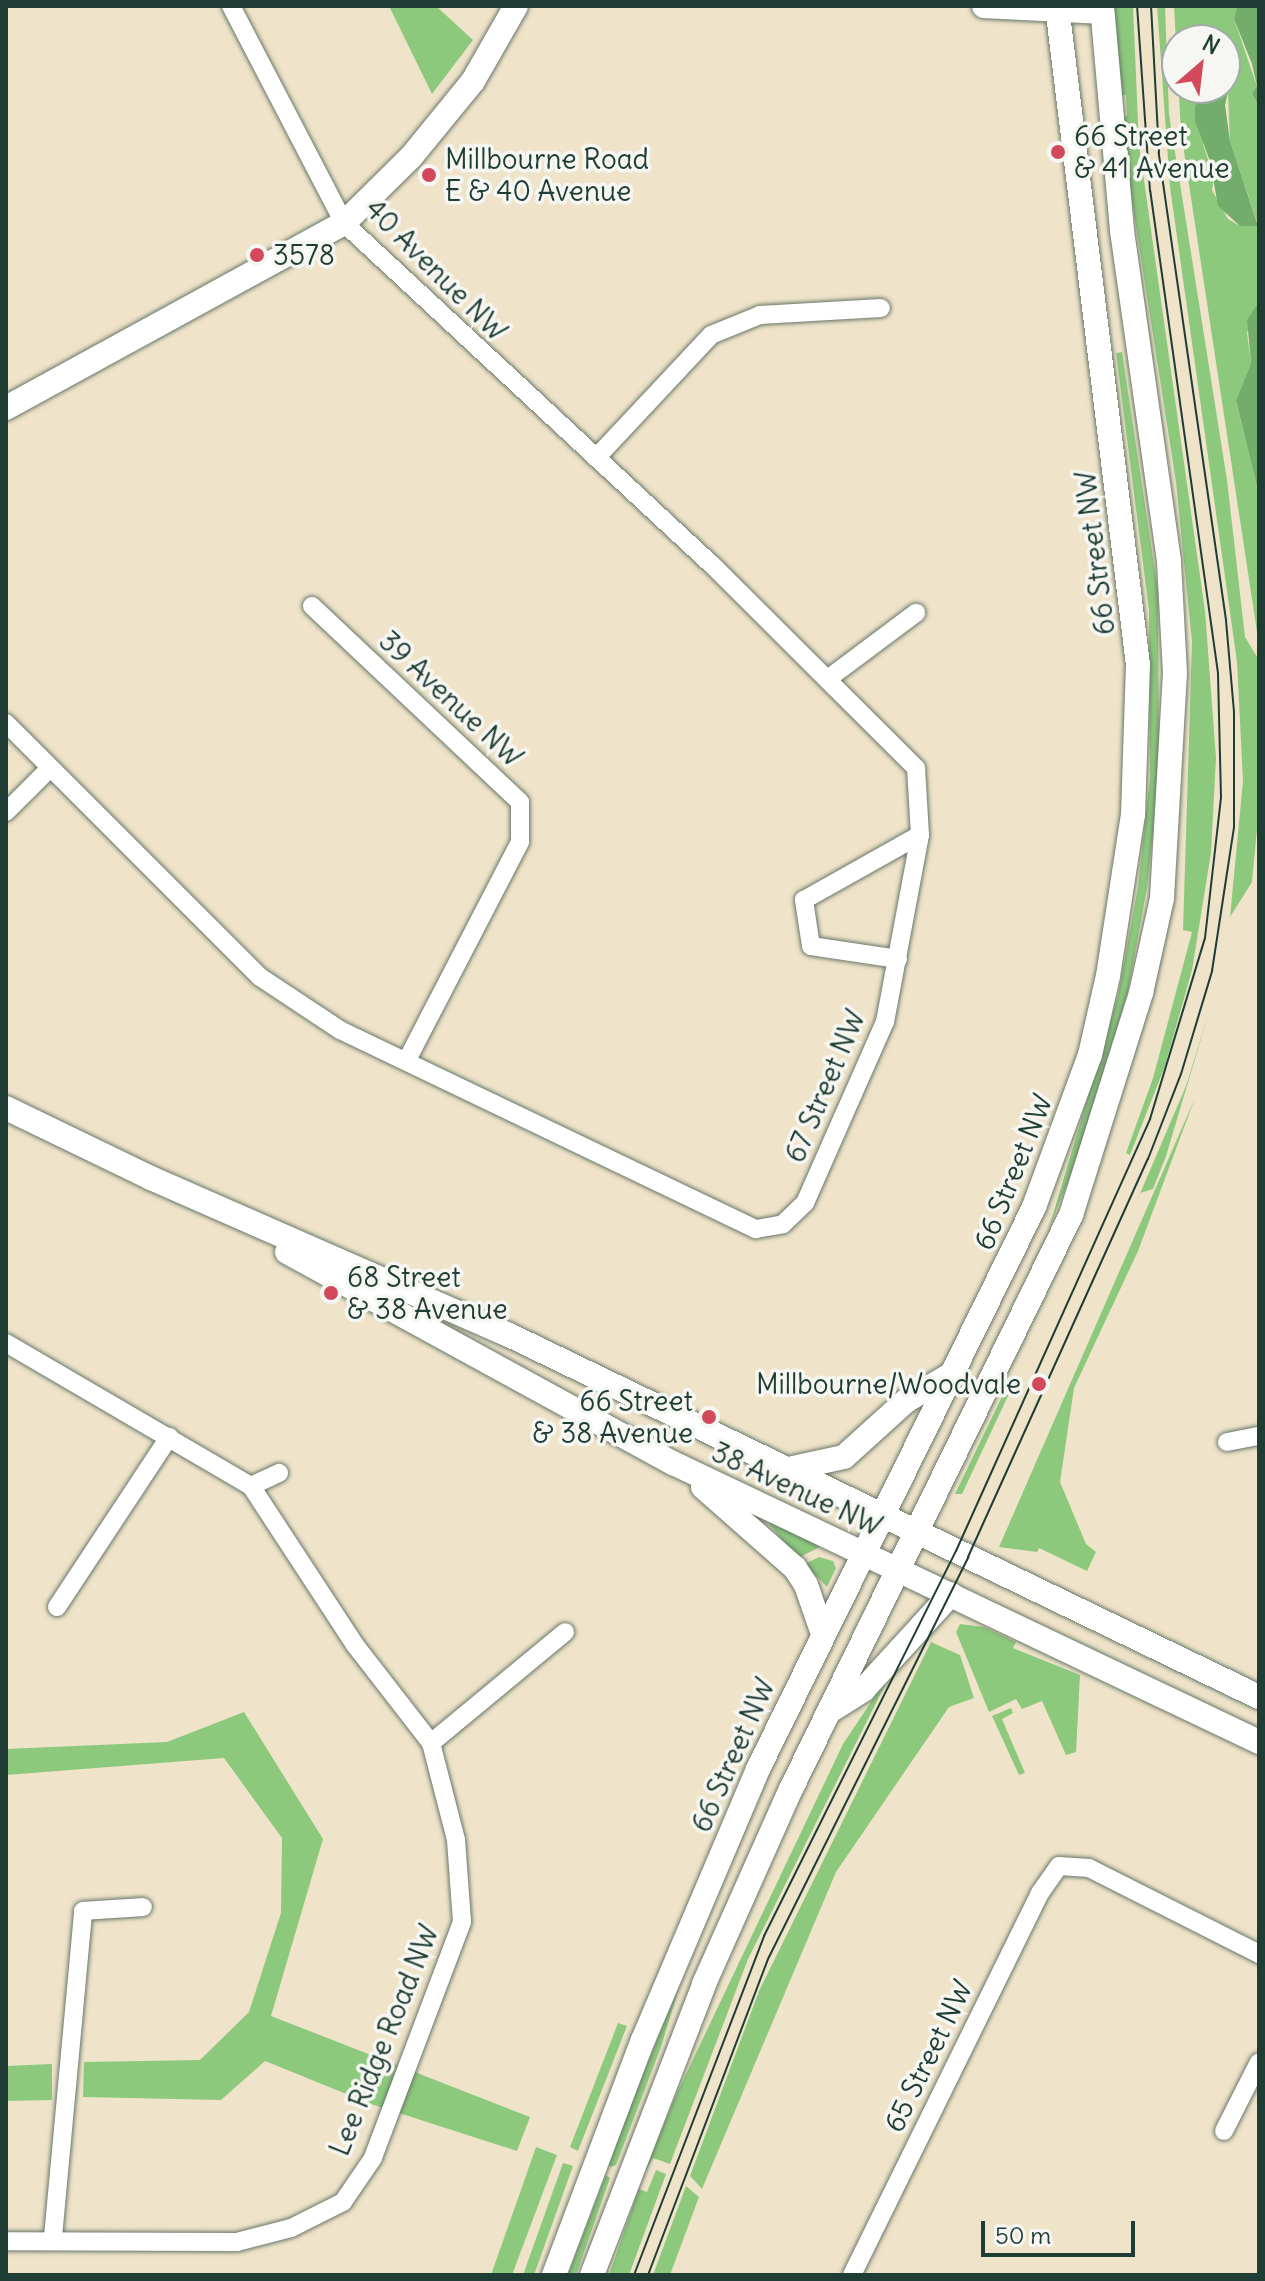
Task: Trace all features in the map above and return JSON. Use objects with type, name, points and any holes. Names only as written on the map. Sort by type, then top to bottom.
[{"type":"main road","points":[[6,408],[344,223],[411,157],[473,81],[516,6]]},
{"type":"main road","points":[[592,2275],[704,1984],[1071,1215],[1127,1046],[1162,898],[1175,673],[1169,561],[1123,245],[1102,9],[984,6]]},
{"type":"main road","name":"66 Street NW","points":[[554,2275],[686,1936],[861,1553],[1034,1207],[1090,1055],[1108,976],[1133,815],[1138,665],[1057,8]]},
{"type":"main road","name":"38 Avenue NW","points":[[6,1108],[151,1178],[507,1334],[793,1468],[1259,1697]]},
{"type":"main road","name":"38 Avenue NW","points":[[151,1178],[673,1463],[1259,1742]]},
{"type":"main road","points":[[793,1468],[844,1457],[906,1401],[952,1374]]},
{"type":"main road","points":[[673,1463],[789,1561],[806,1585],[823,1634]]},
{"type":"main road","points":[[833,1709],[863,1690],[951,1594]]},
{"type":"street","name":"40 Avenue NW","points":[[231,6],[344,223],[829,678],[909,758],[920,780],[920,804]]},
{"type":"street","points":[[596,458],[711,335],[760,315],[881,308]]},
{"type":"street","name":"39 Avenue NW","points":[[312,606],[520,802],[520,842],[407,1060]]},
{"type":"street","points":[[829,678],[916,613]]},
{"type":"street","points":[[6,723],[48,770],[260,977],[340,1030],[407,1060]]},
{"type":"street","points":[[6,812],[48,770]]},
{"type":"street","name":"67 Street NW","points":[[407,1060],[756,1229],[783,1224],[805,1203],[885,1022],[920,835],[920,804]]},
{"type":"street","points":[[898,959],[811,946],[804,900],[920,835]]},
{"type":"street","name":"Lee Ridge Road NW","points":[[6,1343],[251,1486],[355,1645],[431,1743],[456,1840],[462,1922],[373,2158],[343,2202],[291,2228],[237,2242],[53,2237],[6,2241]]},
{"type":"street","points":[[1227,1442],[1259,1436]]},
{"type":"street","points":[[57,1607],[169,1437]]},
{"type":"street","points":[[251,1486],[279,1473]]},
{"type":"street","points":[[431,1743],[565,1632]]},
{"type":"street","name":"65 Street NW","points":[[852,2275],[1040,1893],[1059,1866],[1089,1868],[1259,1954]]},
{"type":"street","points":[[53,2237],[83,1911],[143,1907]]},
{"type":"street","points":[[1224,2131],[1259,2062]]},
{"type":"green space","points":[[389,6],[436,6],[473,40],[432,94]]},
{"type":"green space","points":[[1113,6],[1133,6],[1139,145],[1205,611],[1216,758],[1211,853],[1192,970],[1165,1066],[1130,1155],[1126,1153],[1153,1078],[1192,932],[1183,930],[1192,642],[1176,482],[1119,117],[1127,116],[1126,95],[1118,95]]},
{"type":"green space","points":[[1157,6],[1165,6],[1166,24],[1161,24],[1161,62]]},
{"type":"green space","points":[[1174,6],[1237,6],[1236,24],[1175,24]]},
{"type":"green space","points":[[1237,6],[1259,6],[1259,107],[1252,93],[1257,86],[1241,36],[1241,24],[1236,24]]},
{"type":"green space","points":[[1241,39],[1257,86],[1252,93],[1259,107],[1259,302],[1247,333],[1251,363],[1236,402],[1259,495],[1259,645],[1181,132],[1180,104],[1223,104],[1203,144],[1214,177],[1212,190],[1228,219],[1240,226],[1258,225],[1230,141],[1228,104],[1241,104]]},
{"type":"green space","points":[[1164,104],[1169,104],[1227,480],[1245,637],[1259,660],[1259,808],[1252,882],[1230,917],[1243,781],[1237,662],[1170,187]]},
{"type":"green space","points":[[1225,104],[1230,141],[1258,226],[1240,226],[1218,206],[1210,161],[1195,121],[1195,106]]},
{"type":"green space","points":[[1259,302],[1259,495],[1236,401],[1251,363],[1247,320]]},
{"type":"green space","points":[[1122,352],[1158,591],[1159,779],[1147,888],[1127,996],[1074,1167],[1049,1228],[1118,996],[1138,887],[1150,778],[1149,610],[1116,353]]},
{"type":"green space","points":[[1210,1009],[1166,1156],[1153,1189],[1140,1193],[1186,1086]]},
{"type":"green space","points":[[1195,1098],[1138,1251],[1074,1388],[1060,1482],[1086,1544],[1096,1552],[1087,1571],[1039,1548],[1037,1552],[999,1547]]},
{"type":"green space","points":[[1011,1378],[1015,1381],[962,1494],[955,1494]]},
{"type":"green space","points":[[772,1521],[822,1546],[798,1558],[769,1524]]},
{"type":"green space","points":[[819,1557],[833,1561],[836,1568],[827,1587],[805,1564]]},
{"type":"green space","points":[[960,1624],[984,1627],[1016,1642],[1013,1648],[1080,1675],[1076,1752],[1066,1755],[1042,1701],[1022,1709],[1016,1699],[989,1712],[956,1632]]},
{"type":"green space","points":[[931,1642],[960,1655],[974,1698],[949,1707],[836,1872],[702,2189],[690,2176],[759,1991]]},
{"type":"green space","points":[[893,1669],[748,1959],[670,2164],[653,2158],[642,2177],[677,2093],[843,1744]]},
{"type":"green space","points":[[1011,1708],[1013,1713],[1002,1719],[1025,1773],[1019,1775],[992,1716]]},
{"type":"green space","points":[[244,1712],[323,1839],[271,2016],[530,2117],[517,2151],[371,2104],[265,2061],[221,2100],[83,2097],[84,2062],[200,2060],[249,2012],[281,1913],[282,1838],[224,1758],[6,1775],[6,1749],[167,1742]]},
{"type":"green space","points":[[680,1984],[661,2047],[616,2165],[611,2167],[607,2162]]},
{"type":"green space","points":[[618,2023],[627,2026],[578,2151],[570,2147]]},
{"type":"green space","points":[[52,2064],[52,2100],[6,2101],[6,2066]]},
{"type":"green space","points":[[536,2147],[557,2155],[512,2275],[491,2275]]},
{"type":"green space","points":[[563,2163],[573,2166],[534,2275],[523,2275]]},
{"type":"green space","points":[[656,2170],[666,2174],[629,2275],[609,2275],[639,2189],[647,2192]]},
{"type":"green space","points":[[606,2175],[610,2178],[576,2275],[568,2275]]},
{"type":"green space","points":[[686,2186],[699,2197],[670,2275],[653,2275]]},
{"type":"tram line","points":[[634,2275],[764,1936],[956,1551],[1150,1119],[1205,938],[1221,797],[1218,673],[1150,191],[1137,6]]},
{"type":"tram line","points":[[648,2275],[769,1957],[968,1557],[1148,1159],[1181,1074],[1212,971],[1234,828],[1234,712],[1226,620],[1159,153],[1151,6]]},
{"type":"place","name":"66 Street & 41 Avenue","points":[[1058,152]]},
{"type":"place","name":"Millbourne Road E & 40 Avenue","points":[[429,175]]},
{"type":"place","name":"3578","points":[[257,255]]},
{"type":"place","name":"68 Street & 38 Avenue","points":[[331,1293]]},
{"type":"place","name":"Millbourne/Woodvale","points":[[1039,1384]]},
{"type":"place","name":"66 Street & 38 Avenue","points":[[709,1417]]}]
